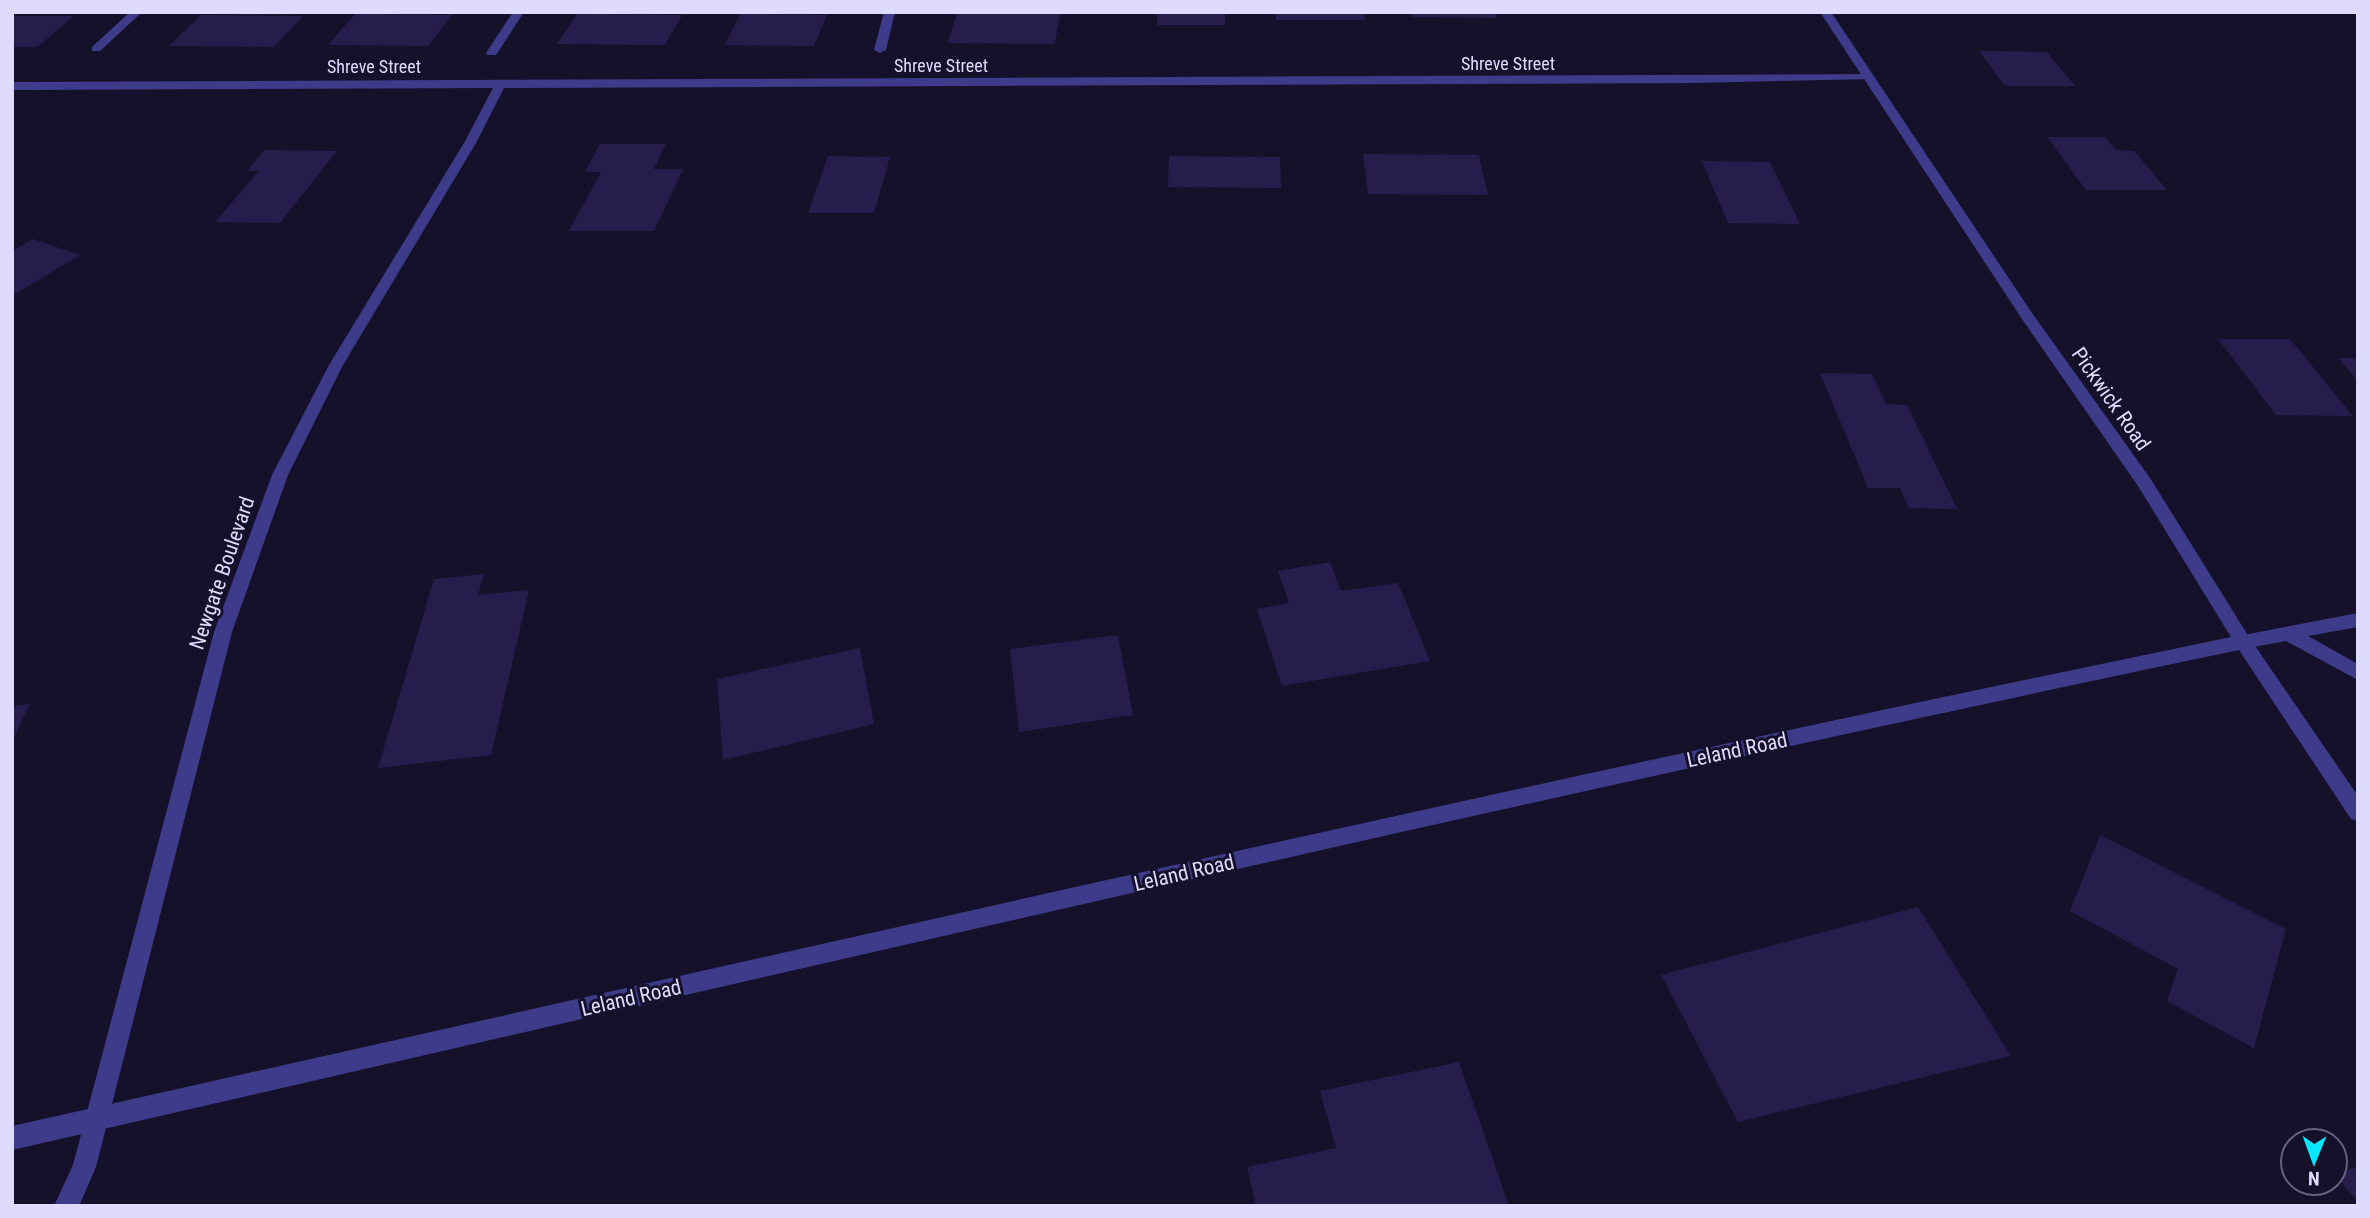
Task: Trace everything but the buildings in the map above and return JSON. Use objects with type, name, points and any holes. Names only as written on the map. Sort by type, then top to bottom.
[{"type":"street","points":[[96,49],[137,12]]},
{"type":"street","points":[[492,53],[519,12]]},
{"type":"street","points":[[880,50],[890,12]]},
{"type":"street","name":"Pickwick Road","points":[[1825,12],[2027,316],[2144,482],[2243,642],[2358,813]]},
{"type":"street","name":"Shreve Street","points":[[12,86],[1691,80],[1869,77]]},
{"type":"street","name":"Newgate Boulevard","points":[[66,1206],[84,1167],[223,632],[280,475],[336,365],[470,143],[500,83]]},
{"type":"street","name":"Leland Road","points":[[12,1138],[1156,878],[1997,692],[2358,620]]},
{"type":"street","points":[[2289,634],[2358,673]]}]
